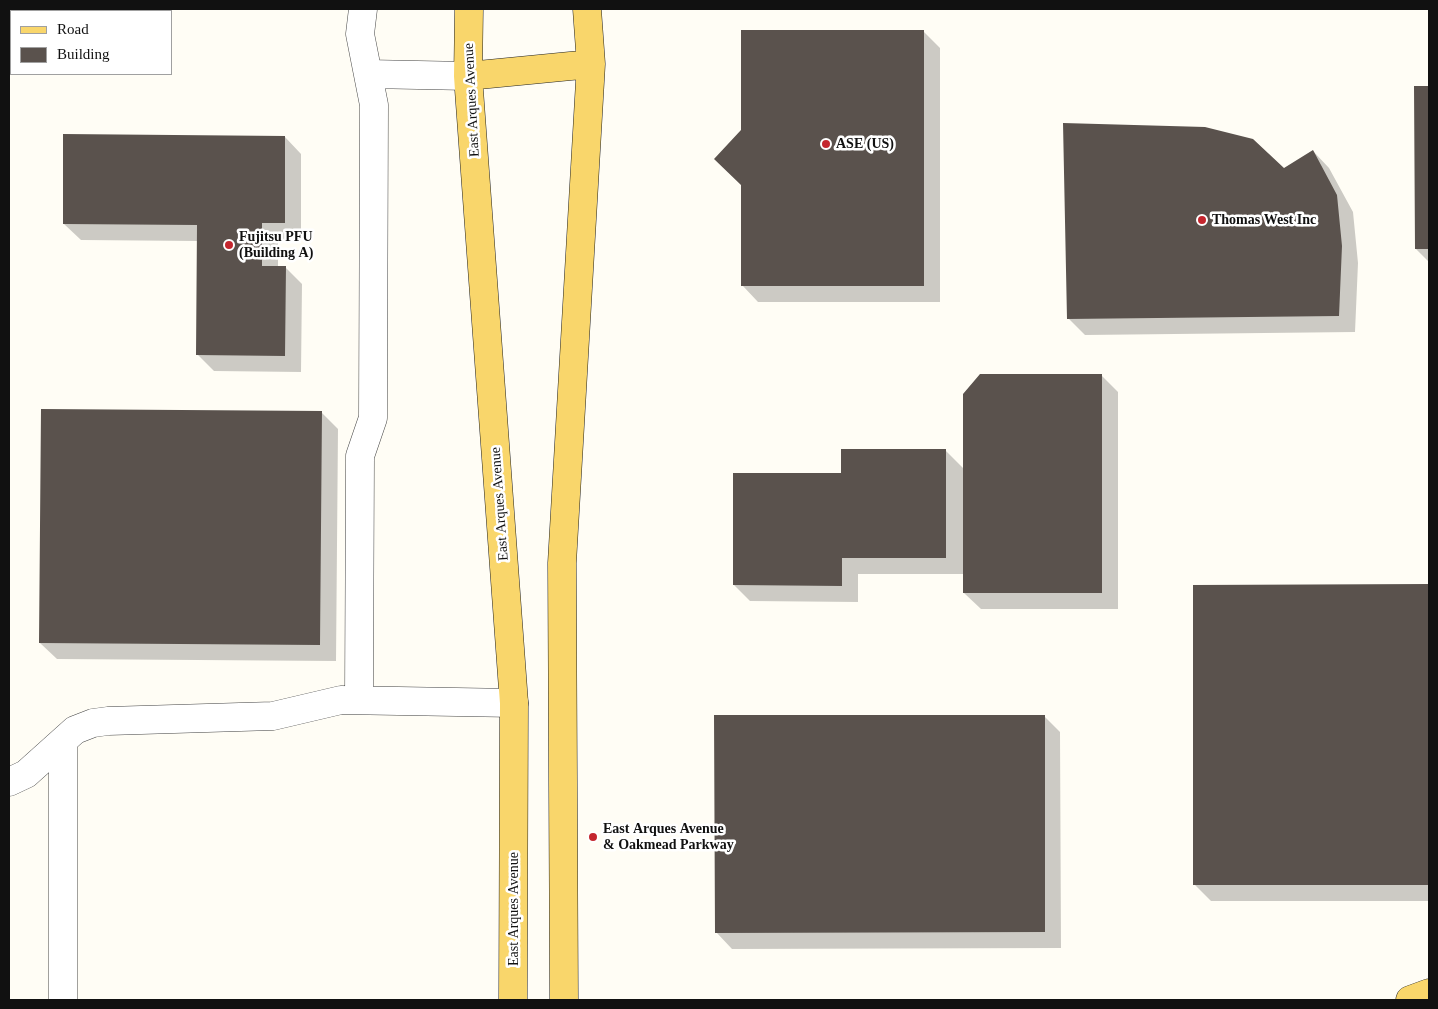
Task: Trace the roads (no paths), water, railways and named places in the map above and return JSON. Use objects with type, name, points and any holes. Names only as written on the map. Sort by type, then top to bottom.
[{"type":"main road","name":"East Arques Avenue","points":[[469,9],[468,76],[514,703],[513,1000]]},
{"type":"main road","points":[[564,1000],[562,564],[591,64],[588,9]]},
{"type":"main road","points":[[468,76],[591,64]]},
{"type":"main road","points":[[1410,1000],[1429,993]]},
{"type":"lane","points":[[359,700],[360,456],[373,418],[374,105],[360,34],[363,9]]},
{"type":"lane","points":[[368,74],[468,76]]},
{"type":"lane","points":[[9,782],[26,774],[75,730],[108,721],[274,716],[341,700],[514,703]]},
{"type":"lane","points":[[63,742],[63,1000]]},
{"type":"place","name":"ASE (US)","points":[[826,144]]},
{"type":"place","name":"Thomas West Inc","points":[[1202,220]]},
{"type":"place","name":"Fujitsu PFU (Building A)","points":[[229,245]]},
{"type":"place","name":"East Arques Avenue & Oakmead Parkway","points":[[593,837]]}]
